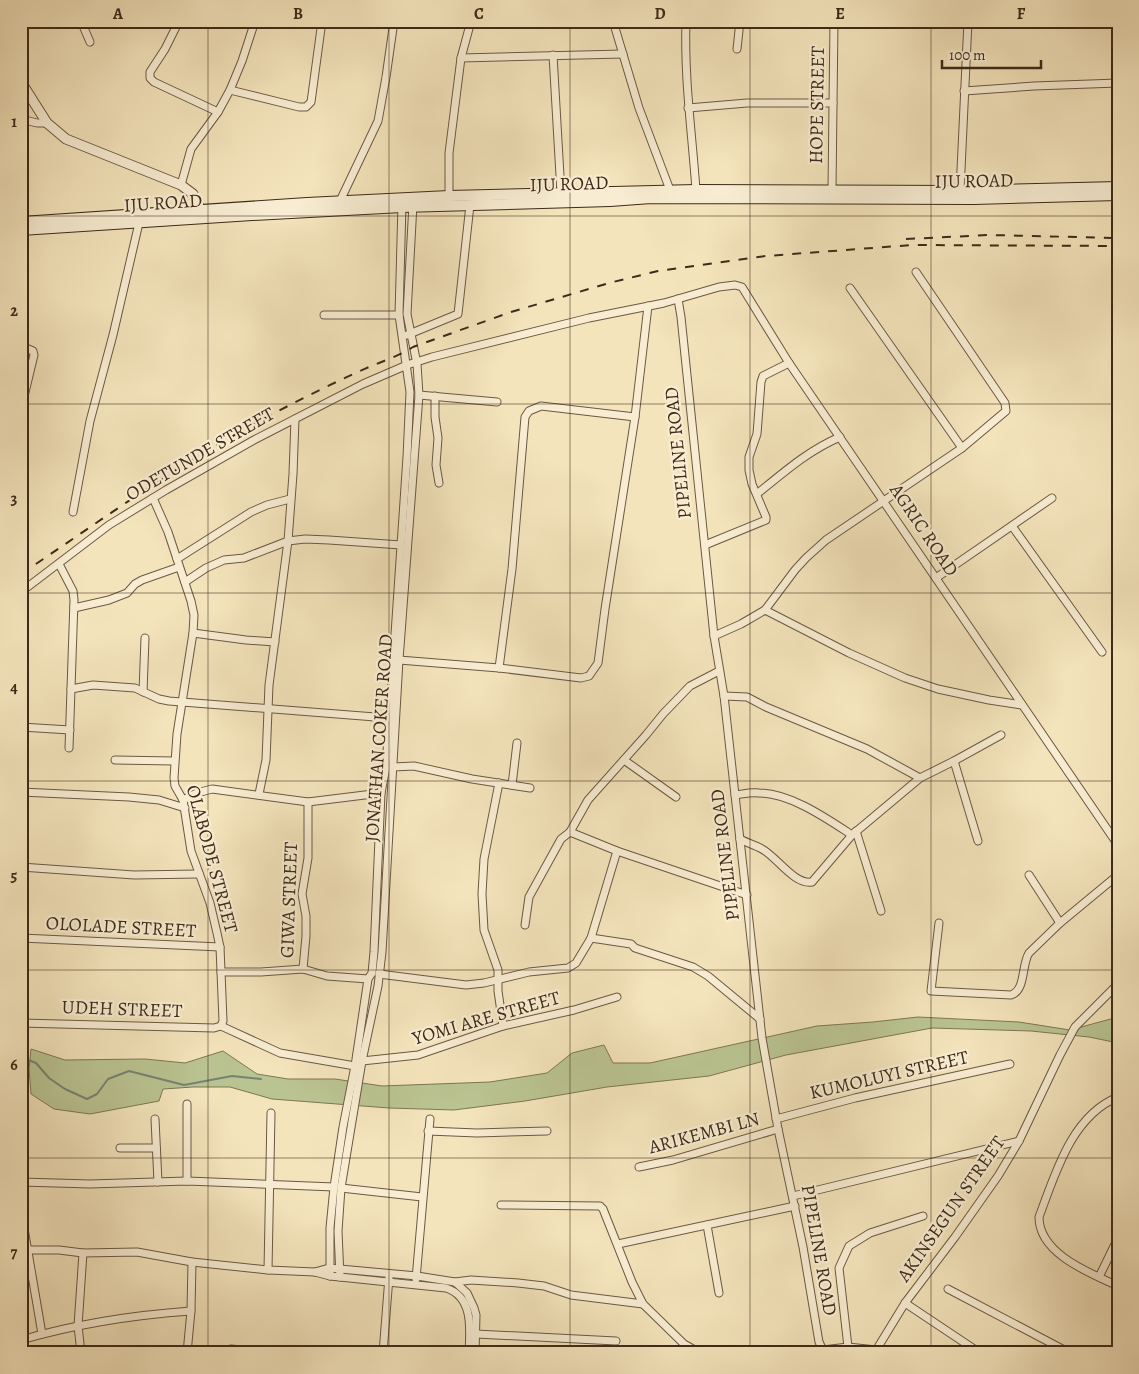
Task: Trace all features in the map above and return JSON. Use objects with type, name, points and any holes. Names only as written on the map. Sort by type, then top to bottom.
[{"type":"main road","name":"IJU ROAD","points":[[21,230],[408,203],[449,196],[670,190],[960,190],[1118,187]]},
{"type":"main road","name":"IJU ROAD","points":[[21,222],[340,201],[470,205],[651,198],[974,199],[1118,195]]},
{"type":"street","points":[[81,21],[90,42]]},
{"type":"street","points":[[179,21],[166,49],[150,72],[150,78],[154,82],[218,112]]},
{"type":"street","points":[[181,185],[191,149],[218,112],[230,90],[255,21]]},
{"type":"street","points":[[230,90],[306,108],[311,102],[322,21]]},
{"type":"street","points":[[340,201],[378,121],[394,21]]},
{"type":"street","points":[[449,196],[449,153],[461,58],[470,21]]},
{"type":"street","points":[[614,21],[639,108],[670,190]]},
{"type":"street","points":[[686,21],[685,46],[688,108],[696,190]]},
{"type":"street","points":[[737,49],[740,21]]},
{"type":"street","name":"HOPE STREET","points":[[832,189],[834,21]]},
{"type":"street","points":[[960,190],[968,21]]},
{"type":"street","points":[[461,58],[623,54]]},
{"type":"street","points":[[553,55],[561,193]]},
{"type":"street","points":[[21,82],[46,123],[66,139],[181,185],[193,194],[200,209]]},
{"type":"street","points":[[964,91],[1034,86],[1118,84]]},
{"type":"street","points":[[688,108],[747,103],[833,103]]},
{"type":"street","points":[[21,119],[37,124],[46,123]]},
{"type":"street","name":"JONATHAN COKER ROAD","points":[[358,1063],[368,979],[372,973],[374,952],[381,793],[386,767],[410,392],[399,315],[408,203]]},
{"type":"street","name":"JONATHAN COKER ROAD","points":[[340,1277],[338,1187],[343,1126],[379,974],[419,395],[417,364],[407,314],[408,203]]},
{"type":"street","points":[[401,337],[458,314],[470,205]]},
{"type":"street","points":[[73,512],[90,421],[113,335],[139,223]]},
{"type":"street","points":[[714,636],[741,624],[765,610],[806,558],[826,540],[962,448],[1006,411],[1007,407],[916,272]]},
{"type":"street","name":"AGRIC ROAD","points":[[678,299],[720,287],[735,285],[742,287],[789,363],[1118,845]]},
{"type":"street","points":[[850,288],[962,448]]},
{"type":"street","name":"ODETUNDE STREET","points":[[21,592],[109,526],[153,498],[254,440],[363,384],[432,357],[589,318],[678,299]]},
{"type":"street","name":"PIPELINE ROAD","points":[[678,299],[718,671],[724,696],[765,1060],[804,1247],[819,1342],[823,1350]]},
{"type":"street","points":[[400,660],[499,668],[581,678],[589,676],[598,663],[635,417],[648,306]]},
{"type":"street","points":[[324,316],[399,315]]},
{"type":"street","points":[[21,346],[33,351],[34,355],[21,409]]},
{"type":"street","points":[[705,545],[766,520],[750,477],[749,456],[757,434],[763,376],[789,363]]},
{"type":"street","points":[[419,395],[497,402]]},
{"type":"street","points":[[435,396],[438,438],[436,465],[439,482]]},
{"type":"street","points":[[499,668],[512,569],[525,417],[529,411],[542,406],[635,417]]},
{"type":"street","points":[[259,794],[266,760],[268,710],[288,541],[295,419]]},
{"type":"street","points":[[757,494],[801,459],[826,443],[840,437]]},
{"type":"street","name":"OLABODE STREET","points":[[153,498],[168,532],[194,615],[174,761],[174,778],[175,786],[183,800],[191,852],[210,902],[220,948],[223,1022],[221,1026]]},
{"type":"street","points":[[936,578],[1052,498]]},
{"type":"street","points":[[177,560],[251,512],[290,499]]},
{"type":"street","points":[[1012,526],[1102,652]]},
{"type":"street","points":[[185,582],[206,568],[224,560],[244,558],[288,541],[305,539],[329,540],[400,546]]},
{"type":"street","points":[[59,564],[73,591],[70,748]]},
{"type":"street","points":[[74,608],[109,600],[127,592],[142,580],[179,567]]},
{"type":"street","points":[[765,610],[849,653],[938,690],[1022,705]]},
{"type":"street","points":[[193,633],[275,642]]},
{"type":"street","points":[[143,692],[144,638]]},
{"type":"street","points":[[525,925],[529,897],[561,839],[570,832],[588,800],[646,736],[662,714],[690,686],[718,671]]},
{"type":"street","points":[[71,688],[93,685],[134,688],[159,699],[268,710],[388,718]]},
{"type":"street","points":[[724,696],[747,697],[860,746],[920,778]]},
{"type":"street","points":[[21,727],[70,730]]},
{"type":"street","points":[[740,839],[763,849],[774,857],[783,868],[807,883],[812,882],[854,833],[920,778],[1001,735]]},
{"type":"street","points":[[512,785],[517,743]]},
{"type":"street","points":[[115,760],[174,761]]},
{"type":"street","points":[[624,760],[676,797]]},
{"type":"street","points":[[954,761],[978,841]]},
{"type":"street","points":[[393,768],[414,766],[472,779],[530,788]]},
{"type":"street","points":[[499,783],[484,860],[482,894],[484,930],[498,970],[498,991],[503,1026]]},
{"type":"street","points":[[183,800],[197,792],[212,789],[308,802],[381,793]]},
{"type":"street","points":[[21,792],[129,797],[159,800],[185,808]]},
{"type":"street","points":[[735,795],[759,793],[780,796],[816,812],[854,833],[881,911]]},
{"type":"street","name":"GIWA STREET","points":[[303,968],[306,916],[302,894],[308,858],[308,802]]},
{"type":"street","points":[[570,832],[616,851],[747,895]]},
{"type":"street","points":[[379,974],[466,986],[528,972],[568,968],[576,963],[591,938],[616,851]]},
{"type":"street","points":[[21,867],[134,875],[199,874]]},
{"type":"street","points":[[1030,875],[1060,923]]},
{"type":"street","points":[[939,923],[931,991],[1011,995],[1020,988],[1026,959],[1029,954],[1060,923],[1118,875]]},
{"type":"street","name":"OLOLADE STREET","points":[[21,938],[220,948]]},
{"type":"street","points":[[591,938],[631,944],[635,948],[693,967],[708,976],[760,1020]]},
{"type":"street","points":[[221,972],[261,972],[303,968],[327,976],[368,979]]},
{"type":"street","name":"AKINSEGUN STREET","points":[[876,1351],[905,1303],[993,1184],[1019,1141],[1075,1028],[1118,984]]},
{"type":"street","name":"YOMI ARE STREET","points":[[221,1026],[280,1053],[358,1063],[418,1055],[503,1026],[574,1010],[617,997]]},
{"type":"street","name":"UDEH STREET","points":[[21,1023],[214,1028],[221,1026]]},
{"type":"street","name":"KUMOLUYI STREET","points":[[776,1119],[855,1098],[1010,1064]]},
{"type":"street","points":[[1118,1097],[1090,1116],[1072,1138],[1039,1218],[1039,1227],[1051,1248],[1076,1266],[1118,1286]]},
{"type":"street","points":[[187,1104],[187,1181]]},
{"type":"street","points":[[268,1270],[271,1114]]},
{"type":"street","points":[[155,1119],[158,1182]]},
{"type":"street","points":[[416,1280],[430,1119]]},
{"type":"street","name":"ARIKEMBI LN","points":[[639,1167],[673,1160],[778,1129]]},
{"type":"street","points":[[428,1131],[477,1133],[548,1131]]},
{"type":"street","points":[[793,1196],[1019,1141]]},
{"type":"street","points":[[120,1148],[156,1148]]},
{"type":"street","points":[[21,1182],[90,1184],[187,1181],[270,1184],[338,1187],[422,1197]]},
{"type":"street","name":"JONATHAN COKER ROAD","points":[[330,1276],[330,1228],[338,1187]]},
{"type":"street","points":[[501,1205],[600,1206],[603,1209],[632,1282],[643,1304],[684,1344],[700,1353]]},
{"type":"street","points":[[618,1244],[795,1206]]},
{"type":"street","points":[[21,1212],[24,1243],[29,1250],[42,1334]]},
{"type":"street","points":[[848,1347],[839,1268],[849,1246],[870,1233],[923,1216]]},
{"type":"street","points":[[707,1225],[719,1293]]},
{"type":"street","points":[[1099,1277],[1118,1238]]},
{"type":"street","points":[[29,1250],[59,1250],[83,1253],[137,1252],[192,1262],[268,1270],[315,1272],[340,1277],[518,1283],[544,1286],[571,1295],[643,1304]]},
{"type":"street","points":[[81,1353],[78,1326],[83,1253]]},
{"type":"street","points":[[186,1353],[191,1311],[192,1262]]},
{"type":"street","points":[[315,1272],[329,1268],[389,1278]]},
{"type":"street","points":[[383,1353],[389,1278]]},
{"type":"street","points":[[416,1280],[450,1289],[457,1293],[464,1302],[470,1318],[469,1353]]},
{"type":"street","points":[[450,1289],[455,1282]]},
{"type":"street","points":[[455,1282],[467,1293],[476,1315],[475,1353]]},
{"type":"street","points":[[948,1289],[1070,1353]]},
{"type":"street","points":[[905,1303],[976,1352]]},
{"type":"street","points":[[21,1340],[78,1326],[153,1314],[191,1311]]},
{"type":"street","points":[[476,1334],[616,1341]]},
{"type":"street","points":[[804,1353],[848,1347],[876,1351]]},
{"type":"street","points":[[231,1349],[277,1353]]},
{"type":"green space","points":[[918,1017],[1019,1022],[1070,1030],[1118,1017],[1118,1043],[1089,1037],[1031,1031],[932,1028],[786,1055],[709,1076],[607,1087],[525,1101],[454,1110],[389,1108],[272,1099],[230,1087],[193,1087],[163,1089],[159,1101],[90,1114],[54,1109],[31,1094],[29,1069],[31,1049],[65,1060],[145,1059],[185,1063],[223,1051],[257,1074],[288,1079],[335,1079],[382,1086],[490,1082],[547,1073],[572,1053],[604,1045],[613,1063],[650,1063],[817,1026]]},
{"type":"waterway","points":[[21,1057],[36,1063],[49,1078],[65,1089],[87,1099],[97,1094],[108,1079],[129,1071],[184,1085],[232,1076],[261,1079]]},
{"type":"railway","points":[[906,239],[989,235],[1118,238]]},
{"type":"railway","points":[[21,574],[184,465],[269,416],[328,386],[413,347],[511,312],[609,283],[658,271],[766,256],[912,245],[1118,246]]}]
